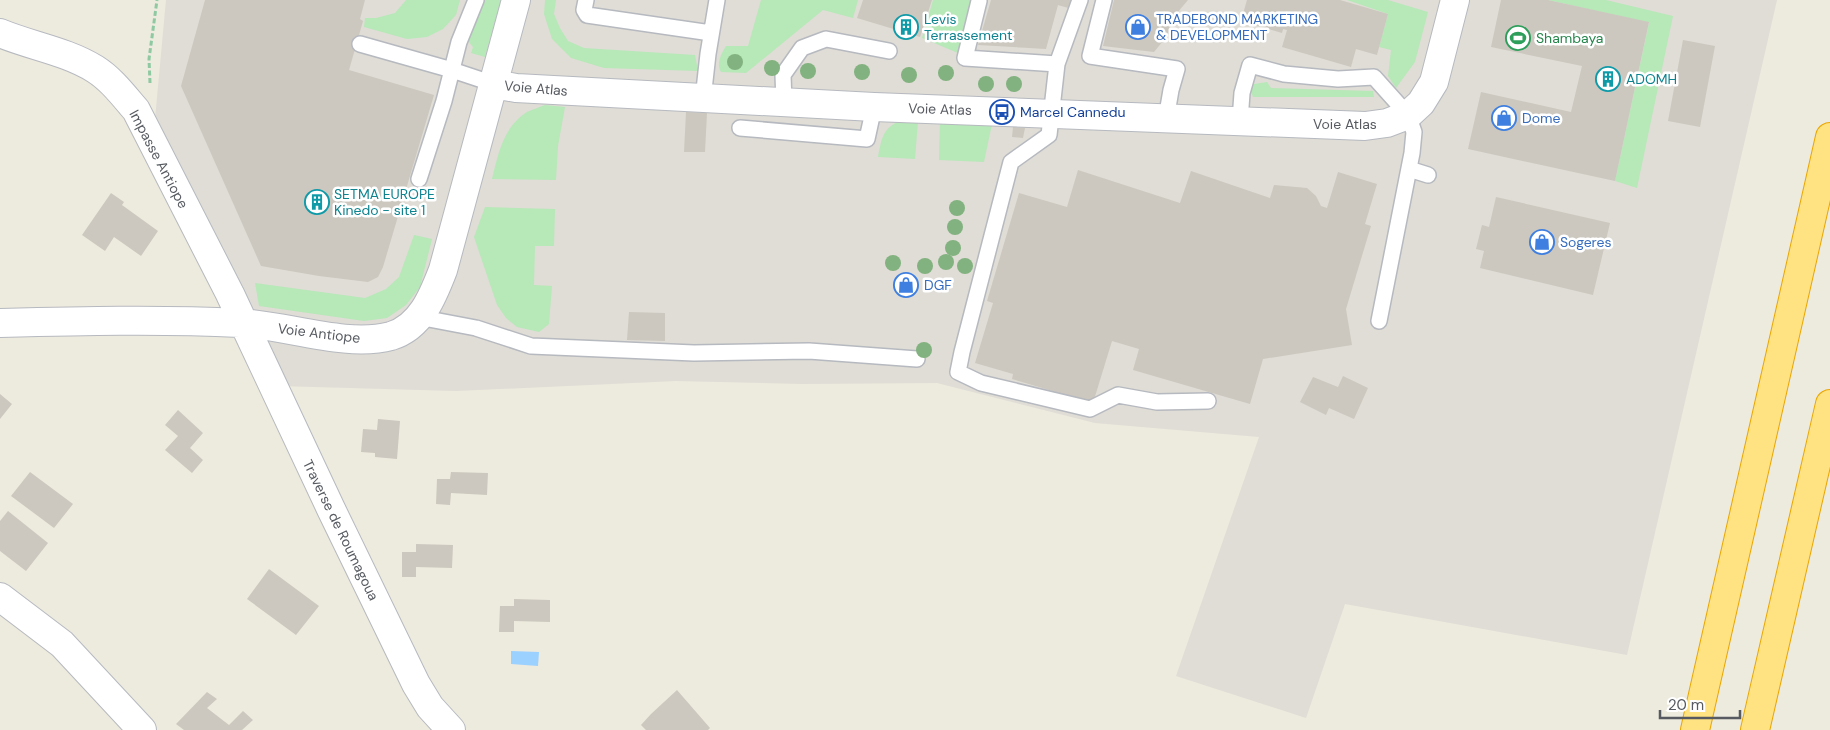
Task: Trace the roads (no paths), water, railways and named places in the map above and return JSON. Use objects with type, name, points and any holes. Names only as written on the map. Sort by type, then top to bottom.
[{"type":"highway","points":[[1695,730],[1830,137]]},
{"type":"highway","points":[[1755,730],[1830,404]]},
{"type":"street","name":"Voie Antiope","points":[[0,323],[154,321],[242,323],[362,340],[392,335],[411,325],[429,304],[443,270],[516,0]]},
{"type":"street","name":"Voie Atlas","points":[[494,84],[516,88],[703,99],[1364,126],[1387,123],[1408,114],[1421,103],[1446,65],[1455,0]]},
{"type":"street","name":"Impasse Antiope","points":[[0,33],[21,42],[72,56],[96,69],[116,86],[136,110],[230,294],[242,323]]},
{"type":"street","name":"Traverse de Roumagoua","points":[[242,323],[416,684],[430,707],[452,730]]},
{"type":"street","points":[[0,597],[62,644],[142,730]]},
{"type":"lane","points":[[419,179],[444,101],[459,42],[476,0]]},
{"type":"lane","points":[[586,0],[584,10],[588,15],[711,33]]},
{"type":"lane","points":[[703,99],[717,0]]},
{"type":"lane","points":[[1080,0],[1057,64],[1049,135],[1011,162],[958,372],[981,383],[1090,410],[1118,394],[1157,402],[1208,401]]},
{"type":"lane","points":[[1104,0],[1090,56],[1177,69],[1166,119]]},
{"type":"lane","points":[[979,1],[965,58],[1057,64]]},
{"type":"lane","points":[[784,102],[783,75],[802,48],[826,39],[889,51]]},
{"type":"lane","points":[[360,44],[494,84]]},
{"type":"lane","points":[[1240,121],[1242,93],[1250,66],[1284,74],[1338,79],[1374,77],[1408,114],[1414,132],[1409,169],[1378,321]]},
{"type":"lane","points":[[740,128],[866,139],[874,107]]},
{"type":"lane","points":[[1409,169],[1428,175]]},
{"type":"lane","points":[[418,317],[476,328],[531,346],[694,353],[809,351],[917,359]]},
{"type":"water","points":[[511,651],[539,652],[538,666],[511,664]]},
{"type":"place","name":"Levis Terrassement","points":[[906,27]]},
{"type":"place","name":"TRADEBOND MARKETING & DEVELOPMENT","points":[[1138,27]]},
{"type":"place","name":"Shambaya","points":[[1518,38]]},
{"type":"place","name":"ADOMH","points":[[1608,79]]},
{"type":"place","name":"Marcel Cannedu","points":[[1002,112]]},
{"type":"place","name":"Dome","points":[[1504,118]]},
{"type":"place","name":"SETMA EUROPE Kinedo - site 1","points":[[317,202]]},
{"type":"place","name":"Sogeres","points":[[1542,242]]},
{"type":"place","name":"DGF","points":[[906,285]]}]
